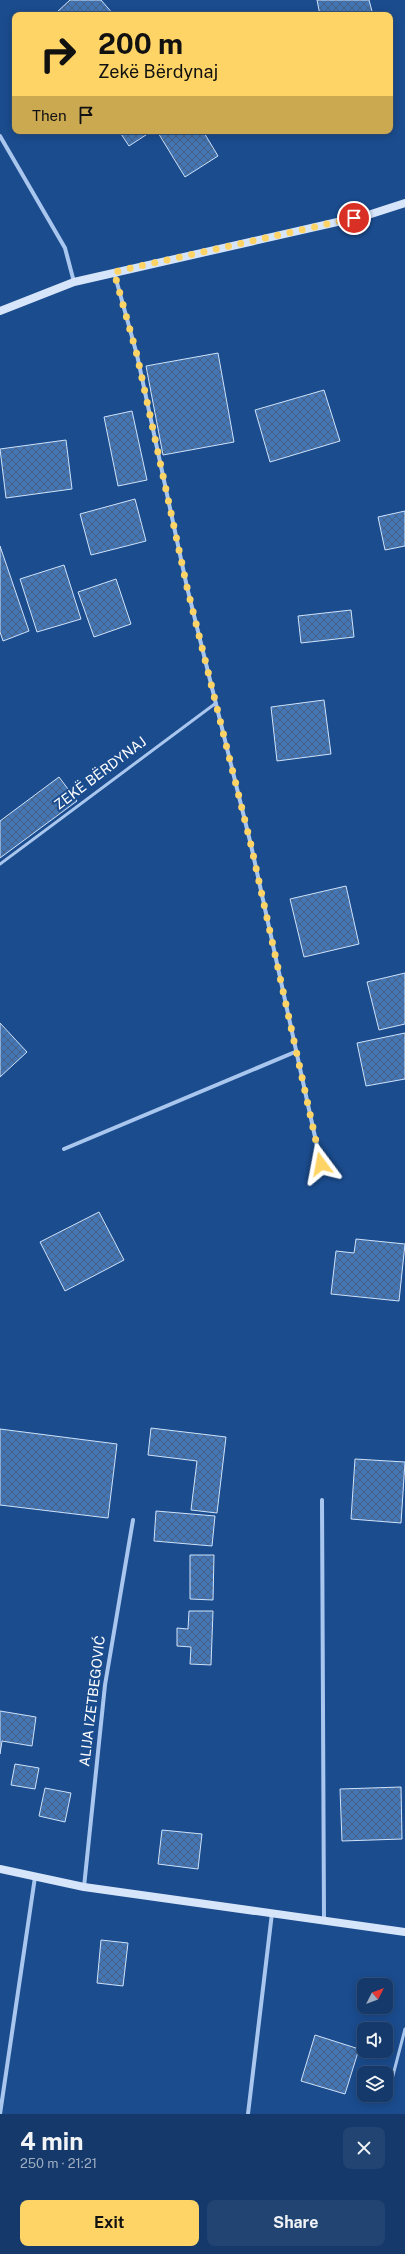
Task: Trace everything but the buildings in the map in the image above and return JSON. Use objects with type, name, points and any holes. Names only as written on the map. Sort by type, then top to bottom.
[{"type":"main road","points":[[0,311],[74,282],[295,233],[368,215],[405,202]]},
{"type":"main road","points":[[0,1869],[84,1887],[272,1912],[405,1932]]},
{"type":"street","points":[[0,136],[65,248],[74,282]]},
{"type":"street","points":[[114,272],[137,355],[187,587],[251,845],[295,1052],[321,1164]]},
{"type":"street","points":[[64,1149],[295,1052]]},
{"type":"street","points":[[322,1500],[324,1920]]},
{"type":"street","name":"ALIJA IZETBEGOVIĆ","points":[[84,1887],[105,1685],[133,1520]]},
{"type":"street","points":[[0,2114],[35,1876]]},
{"type":"street","points":[[248,2114],[272,1912]]},
{"type":"lane","name":"ZEKË BËRDYNAJ","points":[[0,864],[216,703]]},
{"type":"lane","points":[[393,2075],[405,2029]]},
{"type":"route","points":[[321,1164],[295,1052],[251,845],[187,587],[137,355],[114,272],[354,218]]}]
